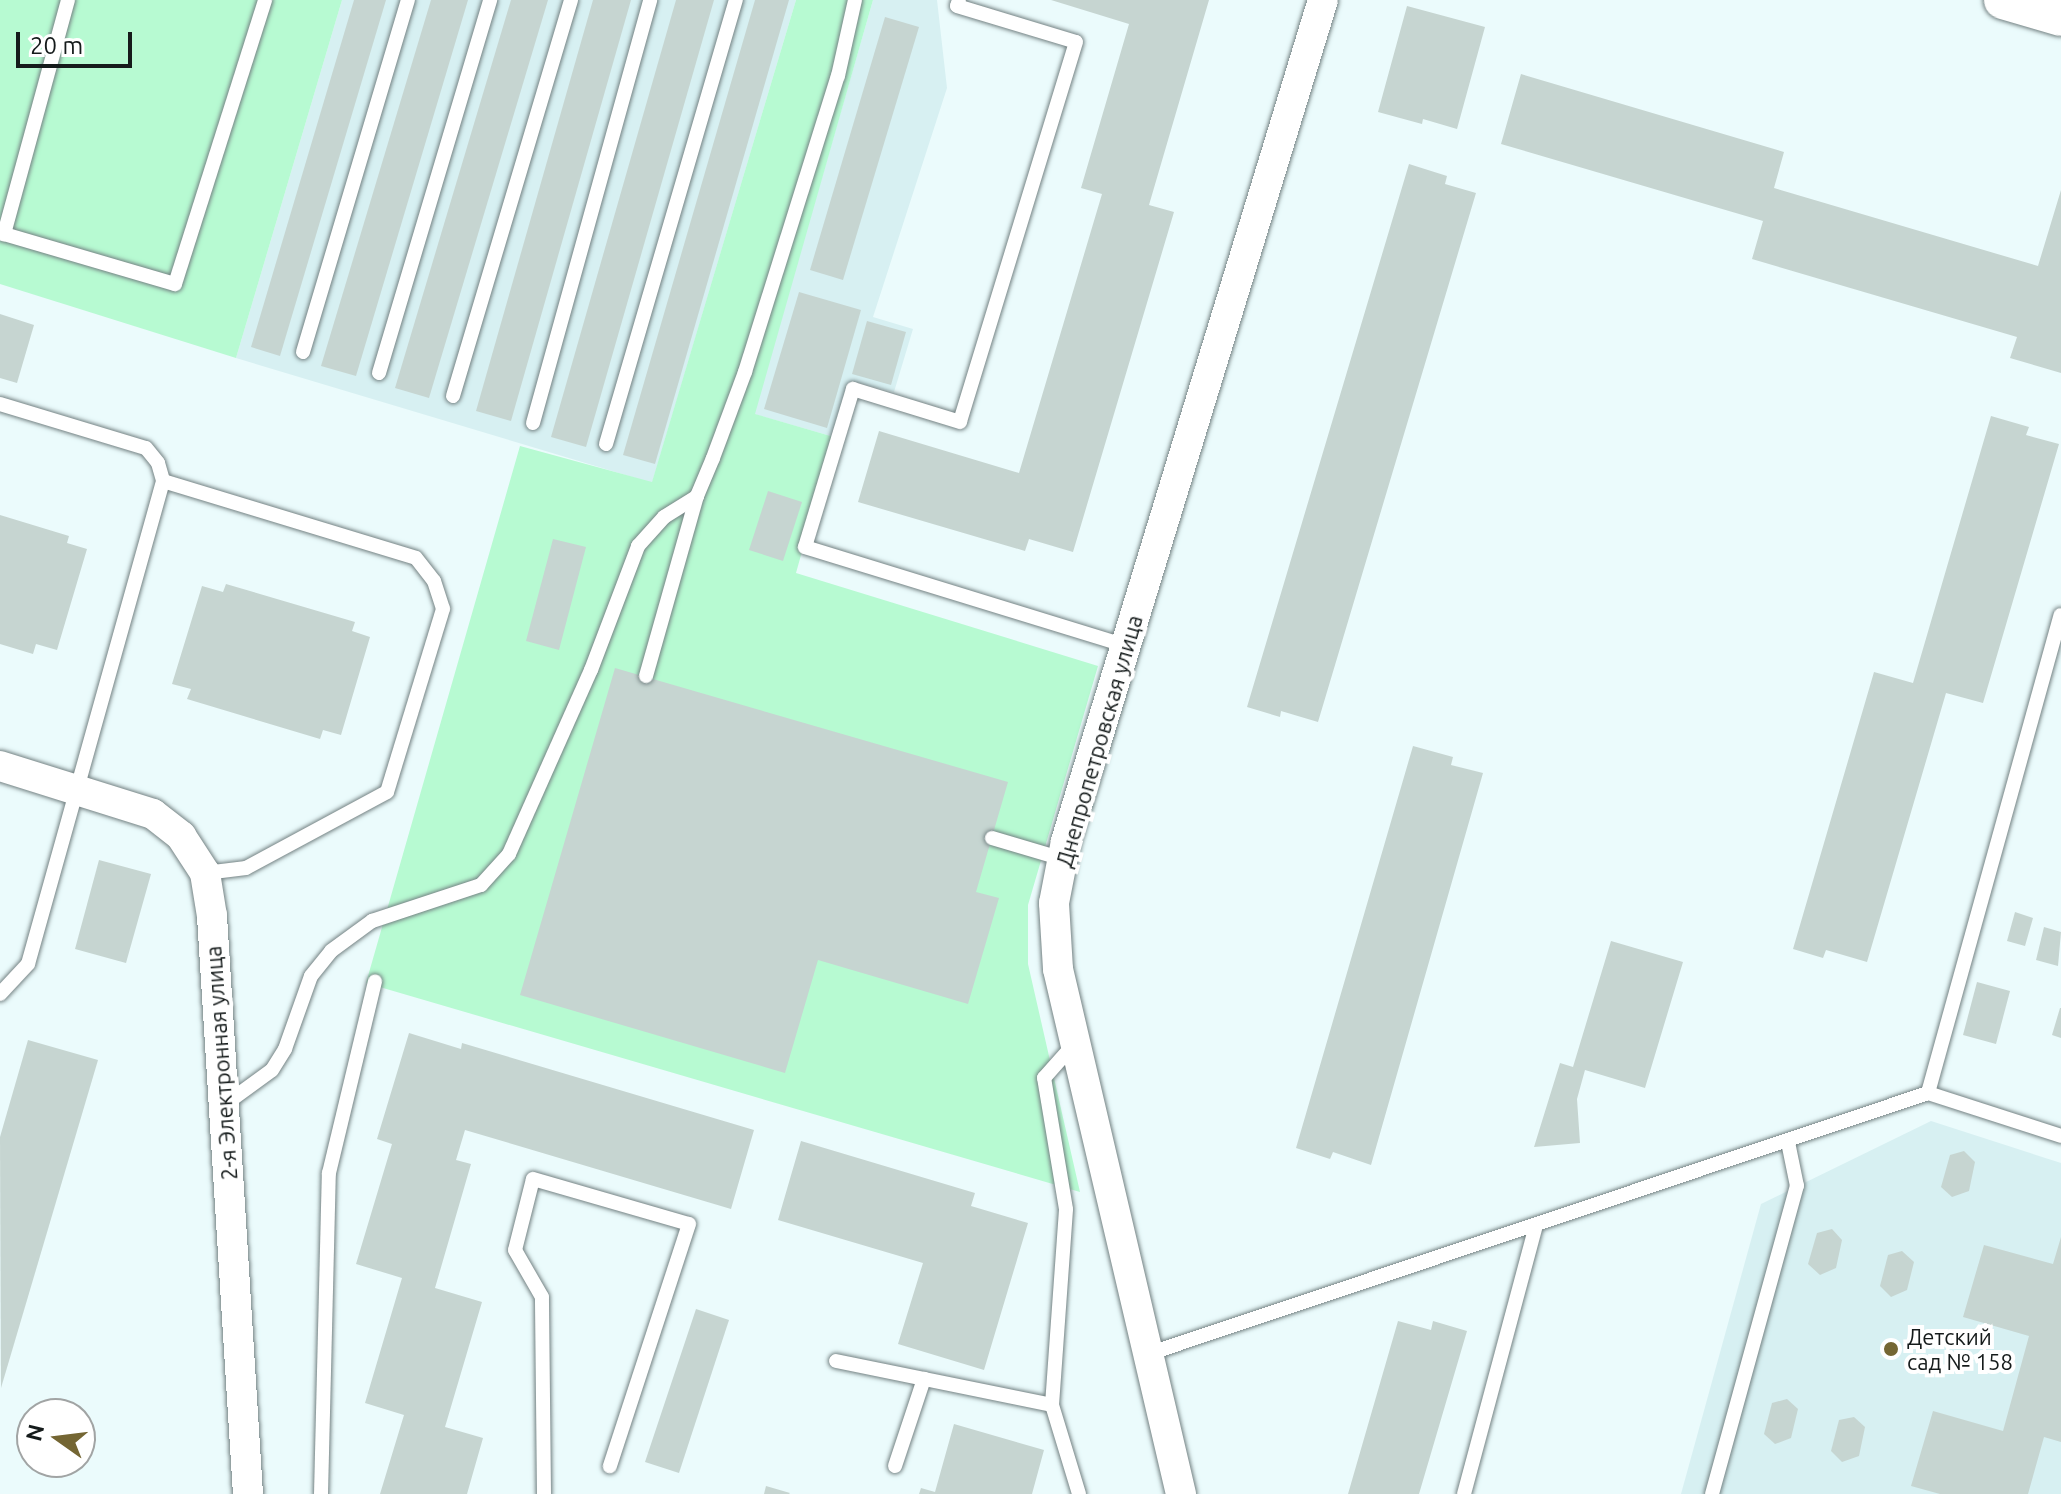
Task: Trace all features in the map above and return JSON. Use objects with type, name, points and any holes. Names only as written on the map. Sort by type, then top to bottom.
[{"type":"street","name":"Днепропетровская улица","points":[[1181,1494],[1075,1043],[1057,956],[1054,903],[1063,859],[1323,0]]},
{"type":"street","points":[[2003,0],[2061,17]]},
{"type":"street","name":"2-я Электронная улица","points":[[0,766],[153,814],[181,836],[205,873],[212,916],[248,1494]]},
{"type":"lane","points":[[68,0],[4,234],[175,284],[265,0]]},
{"type":"lane","points":[[303,352],[408,0]]},
{"type":"lane","points":[[379,373],[490,0]]},
{"type":"lane","points":[[453,396],[571,0]]},
{"type":"lane","points":[[533,423],[650,0]]},
{"type":"lane","points":[[606,444],[736,0]]},
{"type":"lane","points":[[646,676],[697,496],[745,372],[838,76],[855,0]]},
{"type":"lane","points":[[959,0],[957,6],[1076,42],[960,422],[853,389],[805,547],[1127,646]]},
{"type":"lane","points":[[0,404],[146,448],[158,463],[163,481],[28,964],[0,994]]},
{"type":"lane","points":[[163,481],[416,558],[434,581],[443,609],[387,792],[246,868],[205,873]]},
{"type":"lane","points":[[224,1105],[272,1070],[285,1049],[311,976],[331,951],[372,921],[481,885],[509,854],[591,670],[638,546],[664,517],[697,496]]},
{"type":"lane","points":[[1928,1093],[2061,615]]},
{"type":"lane","points":[[992,838],[1063,859]]},
{"type":"lane","points":[[321,1494],[329,1173],[375,981]]},
{"type":"lane","points":[[1075,1043],[1044,1078],[1066,1209],[1052,1405],[1079,1494]]},
{"type":"lane","points":[[1148,1354],[1928,1093],[2061,1136]]},
{"type":"lane","points":[[1712,1494],[1797,1186],[1788,1142]]},
{"type":"lane","points":[[544,1494],[542,1297],[515,1250],[533,1179],[689,1224],[610,1466]]},
{"type":"lane","points":[[1464,1494],[1536,1225]]},
{"type":"lane","points":[[836,1361],[1052,1405]]},
{"type":"lane","points":[[895,1466],[924,1379]]},
{"type":"shaded area","points":[[342,0],[796,0],[652,483],[236,358]]},
{"type":"shaded area","points":[[873,0],[937,0],[947,88],[873,317],[913,329],[894,392],[851,381],[834,437],[754,414]]},
{"type":"shaded area","name":"Детский сад № 158","points":[[1931,1121],[2061,1163],[2061,1494],[1681,1494],[1761,1204]]},
{"type":"green space","points":[[0,0],[342,0],[236,358],[0,284]]},
{"type":"green space","points":[[796,0],[873,0],[755,414],[834,437],[796,573],[1098,666],[1028,905],[1028,964],[1080,1192],[366,983],[520,446],[652,482]]},
{"type":"building","points":[[354,0],[386,0],[280,356],[251,347]]},
{"type":"building","points":[[431,0],[468,0],[356,376],[321,366]]},
{"type":"building","points":[[511,0],[548,0],[429,398],[395,388]]},
{"type":"building","points":[[593,0],[631,0],[511,421],[476,411]]},
{"type":"building","points":[[676,0],[714,0],[586,447],[551,437]]},
{"type":"building","points":[[755,0],[789,0],[655,464],[623,455]]},
{"type":"building","points":[[1051,0],[1209,0],[1149,205],[1174,212],[1073,552],[1029,539],[1025,551],[858,502],[879,431],[1019,473],[1102,194],[1081,188],[1129,24]]},
{"type":"building","points":[[1407,6],[1485,27],[1457,129],[1423,119],[1422,124],[1378,112]]},
{"type":"building","points":[[885,17],[919,27],[843,280],[810,270]]},
{"type":"building","points":[[1521,74],[1784,152],[1774,188],[2038,266],[2061,190],[2061,373],[2010,358],[2017,337],[1752,259],[1763,221],[1501,144]]},
{"type":"building","points":[[1409,164],[1447,176],[1445,184],[1476,193],[1318,722],[1281,711],[1280,717],[1247,707]]},
{"type":"building","points":[[799,292],[861,310],[827,428],[764,409]]},
{"type":"building","points":[[0,314],[34,325],[17,383],[0,378]]},
{"type":"building","points":[[867,321],[906,332],[891,385],[852,374]]},
{"type":"building","points":[[1991,416],[2029,427],[2026,435],[2059,444],[1983,703],[1946,693],[1867,962],[1826,950],[1823,958],[1793,949],[1874,672],[1913,683]]},
{"type":"building","points":[[768,491],[802,502],[783,561],[749,550]]},
{"type":"building","points":[[0,515],[69,536],[67,543],[87,549],[57,650],[36,644],[33,654],[0,644]]},
{"type":"building","points":[[553,539],[586,547],[559,650],[526,641]]},
{"type":"building","points":[[226,584],[355,622],[352,631],[370,637],[341,735],[323,730],[320,739],[187,699],[191,689],[172,684],[202,586],[223,592]]},
{"type":"building","points":[[615,668],[1008,782],[976,892],[999,898],[968,1004],[818,960],[785,1073],[520,995]]},
{"type":"building","points":[[1413,746],[1453,757],[1451,765],[1483,773],[1371,1165],[1333,1152],[1330,1159],[1296,1148]]},
{"type":"building","points":[[99,860],[151,874],[126,963],[75,949]]},
{"type":"building","points":[[2015,912],[2033,918],[2025,946],[2007,941]]},
{"type":"building","points":[[2044,927],[2061,932],[2058,966],[2036,960]]},
{"type":"building","points":[[1611,941],[1683,962],[1645,1088],[1585,1070],[1577,1099],[1580,1143],[1534,1147],[1560,1063],[1573,1067]]},
{"type":"building","points":[[1977,982],[2010,991],[1996,1044],[1963,1035]]},
{"type":"building","points":[[2061,1008],[2061,1038],[2052,1035]]},
{"type":"building","points":[[409,1033],[461,1049],[462,1043],[754,1130],[731,1209],[465,1130],[456,1160],[471,1164],[435,1288],[482,1302],[445,1427],[483,1438],[467,1494],[380,1494],[404,1415],[365,1403],[402,1278],[356,1264],[392,1144],[377,1139]]},
{"type":"building","points":[[28,1040],[98,1060],[1,1388],[0,1137]]},
{"type":"building","points":[[801,1141],[975,1193],[971,1206],[1028,1223],[984,1370],[898,1344],[923,1263],[778,1220]]},
{"type":"building","points":[[1964,1151],[1975,1162],[1969,1191],[1952,1197],[1941,1187],[1950,1155]]},
{"type":"building","points":[[1832,1229],[1842,1240],[1836,1268],[1820,1275],[1808,1264],[1817,1233]]},
{"type":"building","points":[[2061,1237],[2061,1442],[2044,1437],[2028,1494],[1940,1494],[1911,1486],[1933,1411],[2003,1431],[2029,1336],[1963,1317],[1984,1245],[2053,1264]]},
{"type":"building","points":[[1902,1251],[1914,1262],[1907,1290],[1891,1297],[1880,1286],[1888,1255]]},
{"type":"building","points":[[696,1309],[729,1320],[679,1473],[645,1462]]},
{"type":"building","points":[[1398,1321],[1431,1330],[1433,1321],[1467,1331],[1419,1494],[1348,1494]]},
{"type":"building","points":[[1787,1399],[1798,1409],[1791,1438],[1775,1444],[1764,1434],[1772,1403]]},
{"type":"building","points":[[1854,1417],[1865,1427],[1859,1456],[1842,1462],[1831,1451],[1839,1420]]},
{"type":"building","points":[[954,1424],[1044,1450],[1032,1494],[919,1494],[921,1488],[935,1492]]},
{"type":"building","points":[[766,1486],[790,1493],[764,1494]]},
{"type":"place","name":"Детский сад № 158","points":[[1891,1349]]}]
